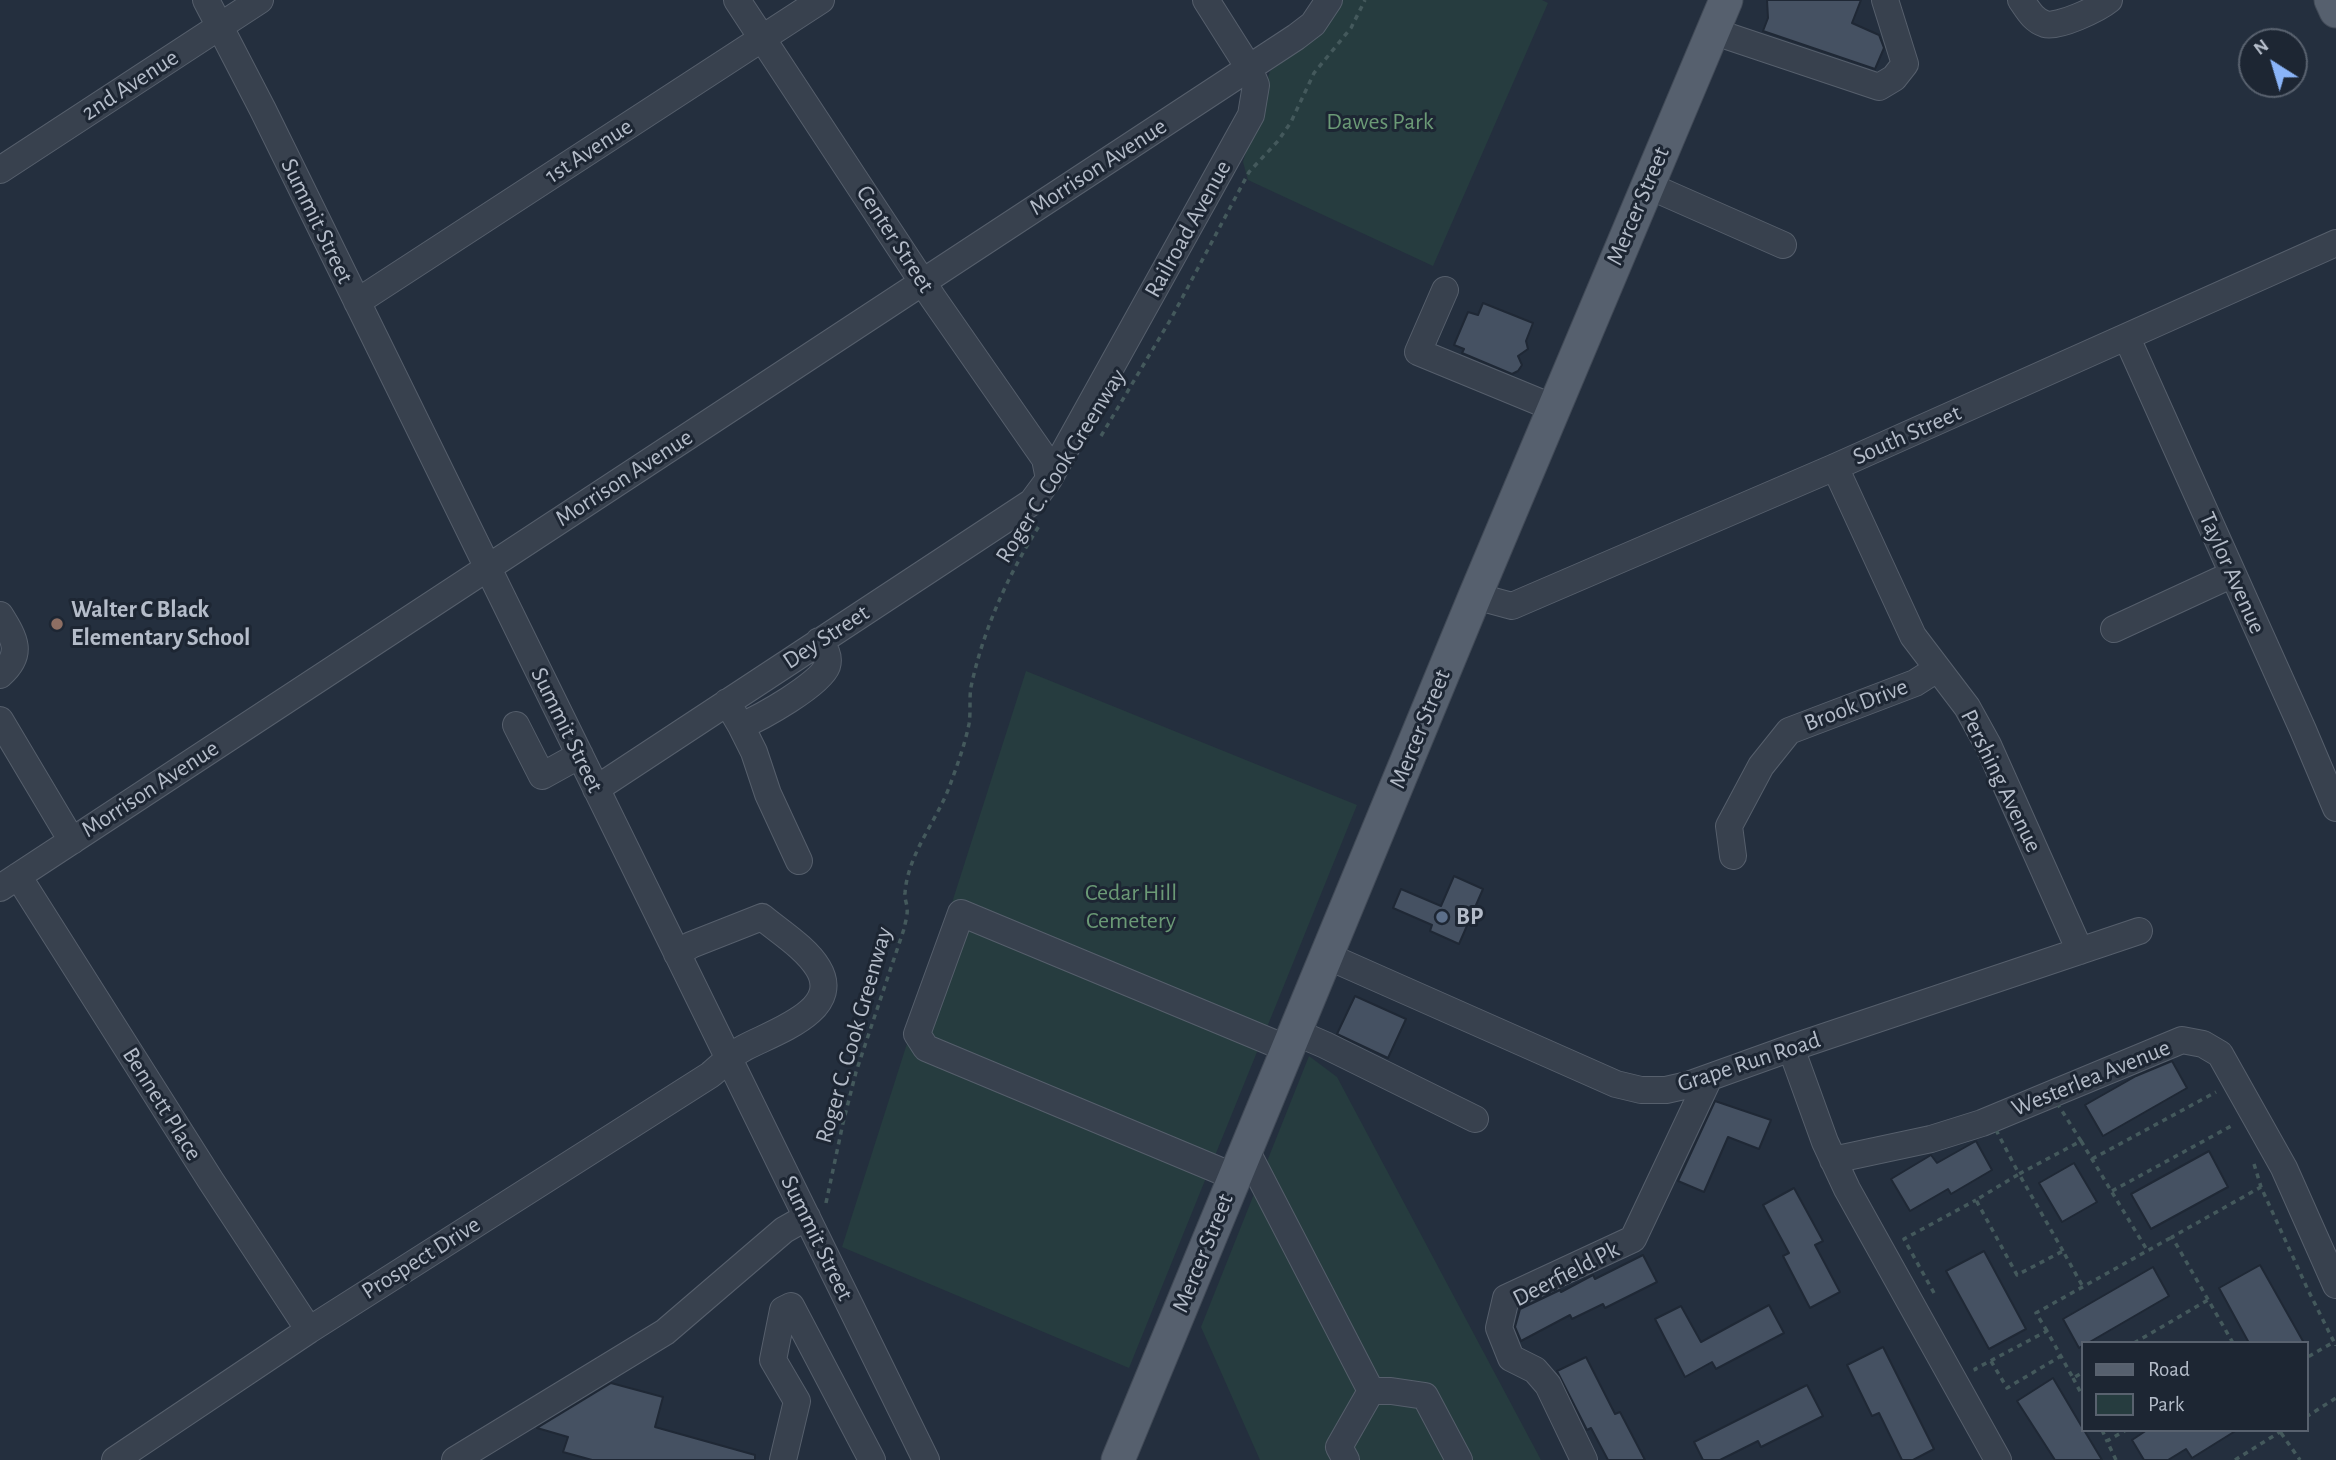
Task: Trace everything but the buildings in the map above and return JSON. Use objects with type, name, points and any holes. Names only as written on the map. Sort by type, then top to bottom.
[{"type":"main road","name":"Mercer Street","points":[[1118,1460],[1475,596],[1726,0]]},
{"type":"main road","points":[[2331,0],[2336,11]]},
{"type":"street","name":"Summit Street","points":[[206,0],[926,1460]]},
{"type":"street","name":"2nd Avenue","points":[[0,170],[260,0]]},
{"type":"street","name":"Center Street","points":[[737,0],[923,282],[1045,459],[1049,478]]},
{"type":"street","name":"1st Avenue","points":[[357,302],[821,0]]},
{"type":"street","points":[[1206,0],[1249,68],[1313,24],[1329,0]]},
{"type":"street","points":[[1712,31],[1879,87],[1894,78],[1905,64],[1885,0]]},
{"type":"street","points":[[2021,0],[2032,17],[2047,25],[2057,24],[2099,8],[2109,0]]},
{"type":"street","name":"Morrison Avenue","points":[[9,882],[1249,68]]},
{"type":"street","name":"Railroad Avenue","points":[[1049,478],[1251,116],[1256,85],[1249,68]]},
{"type":"street","points":[[1647,185],[1783,245]]},
{"type":"street","name":"South Street","points":[[1475,596],[1512,606],[1835,467],[2336,243]]},
{"type":"street","points":[[1445,290],[1418,352],[1555,408]]},
{"type":"street","name":"Taylor Avenue","points":[[2127,338],[2336,808]]},
{"type":"street","name":"Pershing Avenue","points":[[1835,467],[1913,636],[1967,707],[1988,745],[2080,951]]},
{"type":"street","name":"Dey Street","points":[[596,789],[1032,502],[1049,478]]},
{"type":"street","points":[[2114,629],[2233,574]]},
{"type":"street","points":[[0,615],[12,634],[16,647],[14,660],[0,675]]},
{"type":"street","points":[[741,726],[771,711],[822,674],[828,664],[828,654],[819,641]]},
{"type":"street","name":"Brook Drive","points":[[1733,856],[1729,826],[1760,766],[1789,731],[1915,683],[1937,669]]},
{"type":"street","points":[[727,702],[754,752],[768,794],[799,861]]},
{"type":"street","points":[[0,720],[72,841]]},
{"type":"street","points":[[516,725],[541,776],[580,755]]},
{"type":"street","name":"Bennett Place","points":[[9,882],[309,1329]]},
{"type":"street","points":[[1371,1391],[1241,1163],[926,1048],[917,1034],[961,913],[1291,1041],[1325,1045],[1475,1119]]},
{"type":"street","name":"Prospect Drive","points":[[115,1460],[309,1329],[710,1075],[740,1050],[806,1016],[821,1000],[824,988],[819,969],[804,952],[762,917],[677,954]]},
{"type":"street","name":"Grape Run Road","points":[[1327,956],[1616,1084],[1641,1090],[1666,1090],[1709,1078],[2139,931]]},
{"type":"street","name":"Westerlea Avenue","points":[[1833,1160],[1931,1139],[1982,1123],[2080,1080],[2182,1040],[2203,1044],[2220,1054],[2284,1168],[2336,1285]]},
{"type":"street","points":[[1791,1048],[1833,1160],[1998,1460]]},
{"type":"street","name":"Deerfield Pk","points":[[1584,1460],[1548,1385],[1535,1370],[1511,1358],[1499,1328],[1506,1298],[1633,1239],[1709,1078]]},
{"type":"street","points":[[455,1460],[665,1332],[784,1230],[811,1225]]},
{"type":"street","points":[[783,1460],[797,1401],[773,1360],[783,1310],[791,1306],[872,1460]]},
{"type":"street","points":[[1346,1460],[1339,1447],[1371,1391]]},
{"type":"street","points":[[1371,1391],[1425,1396],[1459,1460]]},
{"type":"path","name":"Roger C. Cook Greenway","points":[[1094,447],[1117,413],[1172,317],[1249,172],[1278,141],[1291,122],[1314,73],[1351,28],[1365,0]]},
{"type":"path","name":"Roger C. Cook Greenway","points":[[811,1225],[828,1198],[856,1072],[904,929],[908,908],[905,894],[908,879],[924,835],[939,811],[950,785],[969,723],[971,691],[979,657],[1011,577],[1039,525]]},
{"type":"path","points":[[2092,1159],[2216,1092],[2222,1102]]},
{"type":"path","points":[[2083,1287],[1995,1128],[2057,1103],[2148,1250]]},
{"type":"path","points":[[2112,1191],[2234,1124],[2239,1133]]},
{"type":"path","points":[[1937,1298],[1904,1239],[2081,1141]]},
{"type":"path","points":[[2253,1162],[2261,1186],[2334,1342],[2308,1357]]},
{"type":"path","points":[[2080,1391],[2036,1313],[2261,1186]]},
{"type":"path","points":[[1976,1200],[2017,1275],[2063,1251]]},
{"type":"path","points":[[2172,1237],[2232,1341]]},
{"type":"path","points":[[2137,1341],[2208,1300]]},
{"type":"path","points":[[1980,1381],[1975,1369],[2047,1331]]},
{"type":"path","points":[[1991,1361],[2007,1388],[2061,1356]]},
{"type":"path","points":[[2073,1378],[2080,1374]]},
{"type":"path","points":[[2308,1416],[2336,1398]]},
{"type":"path","points":[[2103,1432],[2116,1460]]},
{"type":"path","points":[[2107,1441],[2123,1432]]},
{"type":"path","points":[[2235,1460],[2282,1432]]},
{"type":"path","points":[[2282,1432],[2300,1460]]},
{"type":"green space","name":"Dawes Park","points":[[1339,0],[1542,0],[1548,3],[1433,266],[1248,180],[1243,162],[1270,71],[1308,43]]},
{"type":"green space","name":"Cedar Hill Cemetery","points":[[1026,671],[1357,805],[1129,1368],[842,1247]]},
{"type":"green space","points":[[1309,1056],[1337,1077],[1541,1460],[1260,1460],[1201,1327]]},
{"type":"place","name":"Walter C Black Elementary School","points":[[57,624]]},
{"type":"place","name":"BP","points":[[1442,917]]}]
